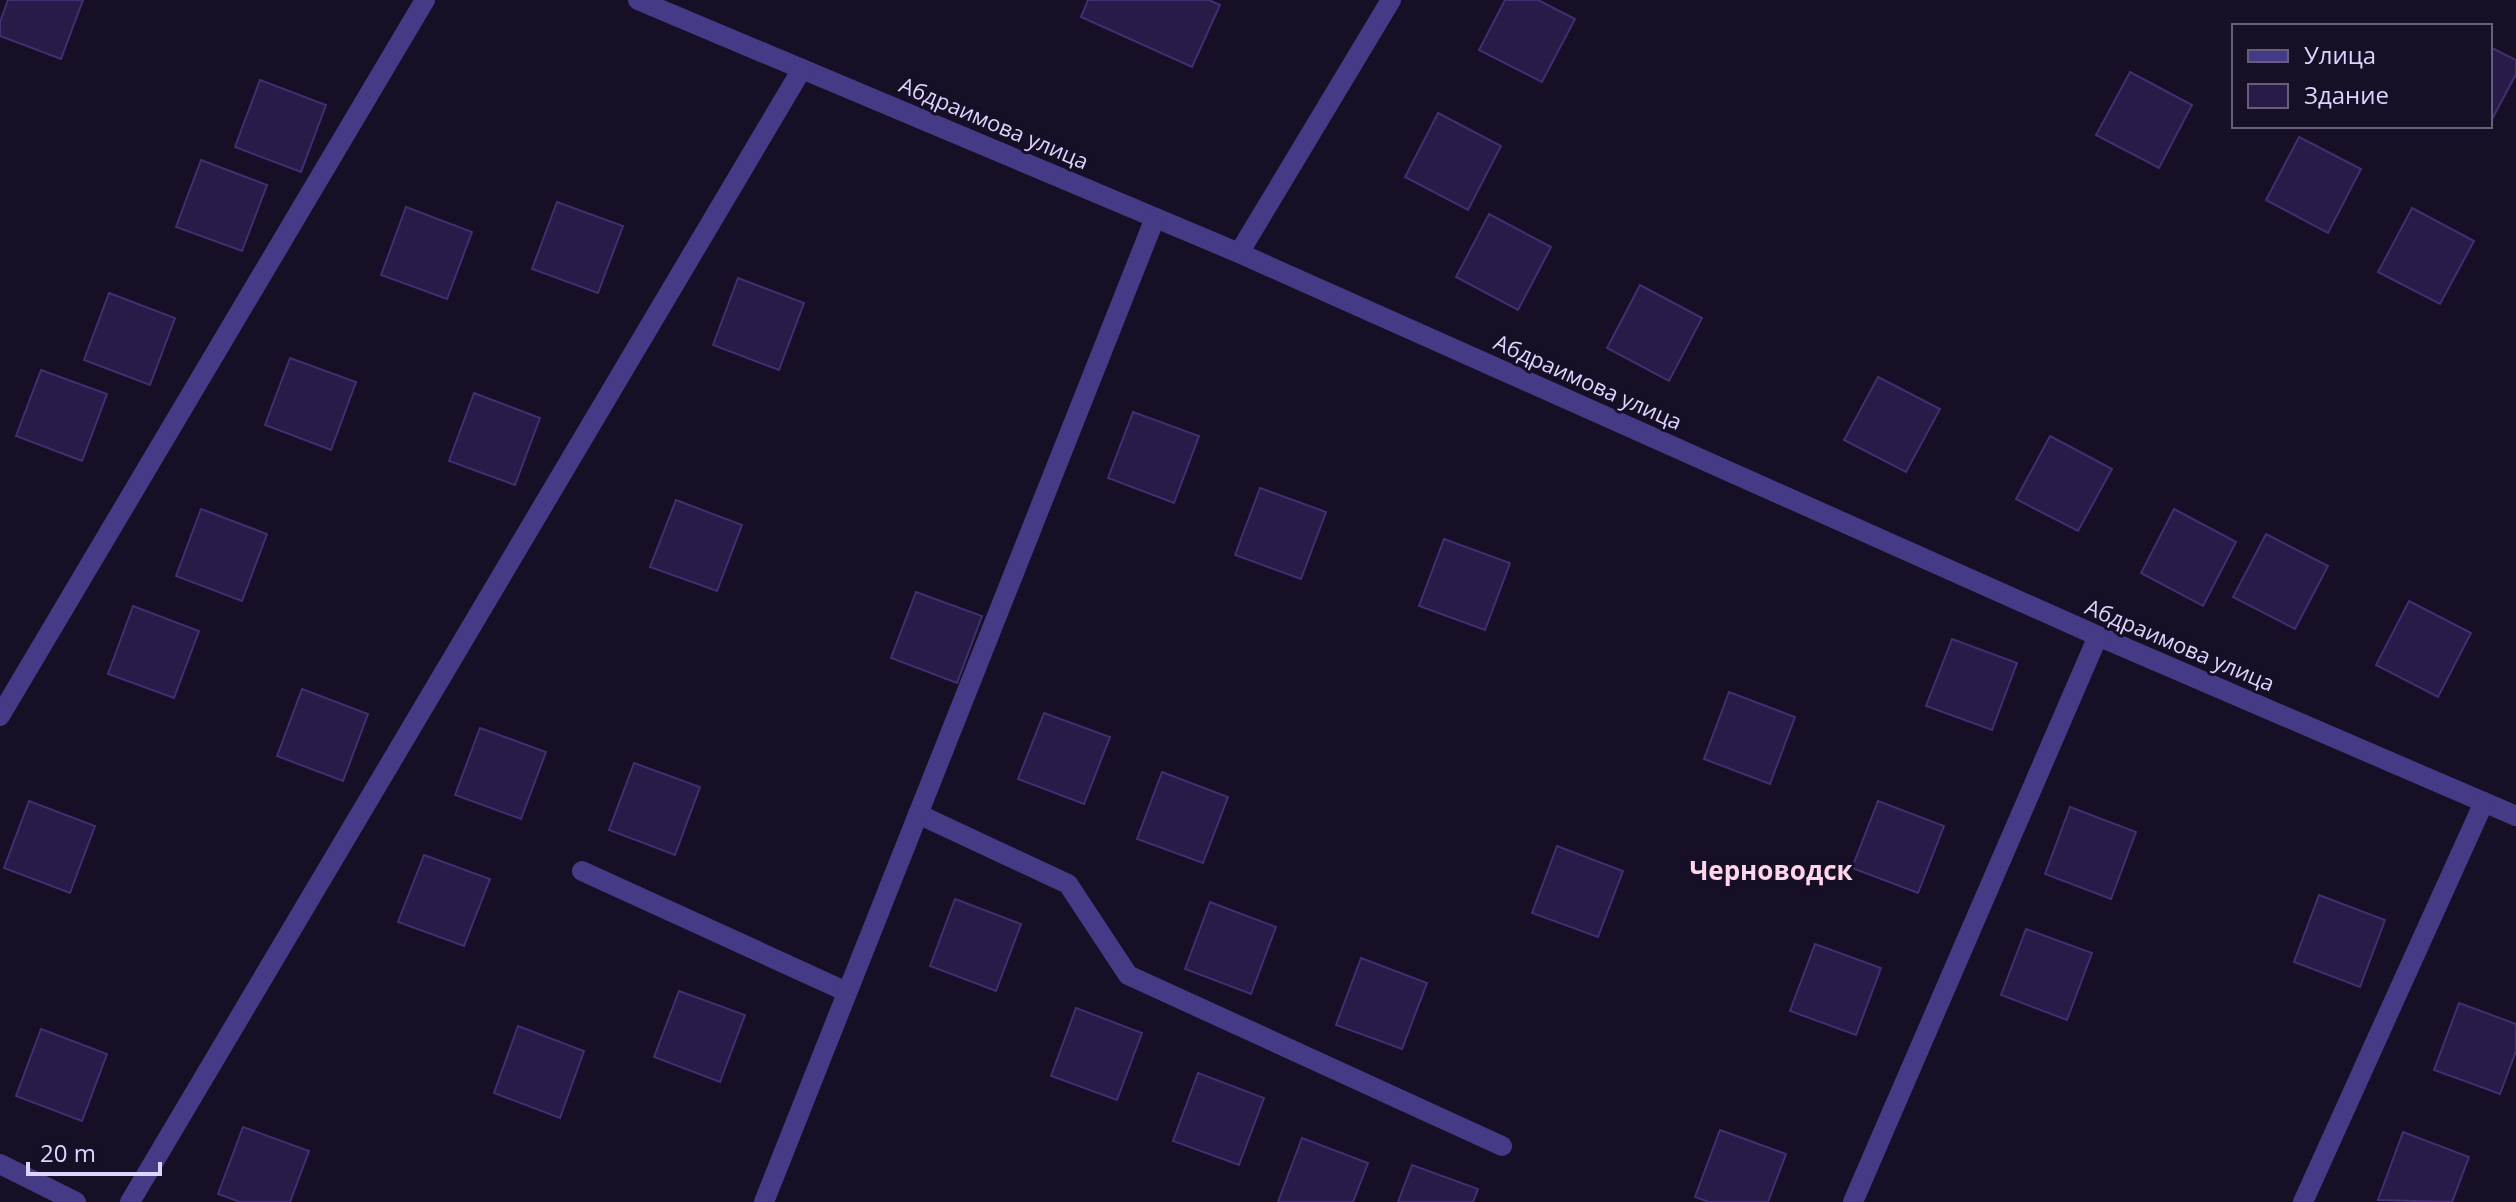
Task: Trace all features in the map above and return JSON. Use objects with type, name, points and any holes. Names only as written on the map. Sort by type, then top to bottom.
[{"type":"street","points":[[0,716],[425,0]]},
{"type":"street","name":"Абдраимова улица","points":[[638,0],[1239,253],[2098,636],[2516,816]]},
{"type":"street","points":[[1239,253],[1391,0]]},
{"type":"street","points":[[130,1202],[802,69]]},
{"type":"street","points":[[764,1202],[1155,218]]},
{"type":"street","points":[[1853,1202],[2098,636]]},
{"type":"street","points":[[2303,1202],[2484,802]]},
{"type":"street","points":[[918,814],[1068,884],[1128,975],[1502,1146]]},
{"type":"street","points":[[582,871],[847,992]]},
{"type":"street","points":[[0,1164],[76,1202]]},
{"type":"building","points":[[8,0],[83,0],[61,59],[0,36],[0,22]]},
{"type":"building","points":[[1088,0],[1209,0],[1220,5],[1192,67],[1081,17]]},
{"type":"building","points":[[1505,0],[1538,0],[1575,19],[1542,82],[1479,50]]},
{"type":"building","points":[[2492,48],[2516,60],[2516,74],[2492,119]]},
{"type":"building","points":[[2130,72],[2192,105],[2159,168],[2096,135]]},
{"type":"building","points":[[260,80],[326,105],[301,172],[235,147]]},
{"type":"building","points":[[1438,113],[1501,146],[1468,210],[1405,177]]},
{"type":"building","points":[[2299,137],[2361,169],[2328,233],[2266,200]]},
{"type":"building","points":[[201,160],[267,185],[242,251],[176,227]]},
{"type":"building","points":[[557,202],[623,226],[598,293],[532,269]]},
{"type":"building","points":[[406,207],[472,232],[447,299],[381,275]]},
{"type":"building","points":[[2412,208],[2474,241],[2440,304],[2378,272]]},
{"type":"building","points":[[1489,214],[1551,247],[1518,310],[1456,277]]},
{"type":"building","points":[[738,278],[804,303],[779,370],[713,345]]},
{"type":"building","points":[[1640,285],[1702,318],[1669,381],[1607,348]]},
{"type":"building","points":[[109,293],[175,318],[150,385],[84,360]]},
{"type":"building","points":[[290,358],[356,382],[331,450],[265,425]]},
{"type":"building","points":[[41,370],[107,394],[82,461],[16,436]]},
{"type":"building","points":[[1878,377],[1940,409],[1906,472],[1844,440]]},
{"type":"building","points":[[474,393],[540,418],[515,485],[449,461]]},
{"type":"building","points":[[1133,412],[1199,436],[1174,503],[1108,478]]},
{"type":"building","points":[[2050,436],[2112,469],[2078,531],[2016,499]]},
{"type":"building","points":[[1260,488],[1326,512],[1301,579],[1235,555]]},
{"type":"building","points":[[676,500],[742,525],[717,591],[650,567]]},
{"type":"building","points":[[201,509],[267,534],[242,601],[176,576]]},
{"type":"building","points":[[2174,509],[2236,542],[2203,606],[2141,573]]},
{"type":"building","points":[[2266,534],[2328,566],[2295,629],[2233,597]]},
{"type":"building","points":[[1444,539],[1510,563],[1485,630],[1419,606]]},
{"type":"building","points":[[916,592],[982,616],[957,683],[891,658]]},
{"type":"building","points":[[2409,601],[2471,633],[2438,697],[2376,665]]},
{"type":"building","points":[[133,606],[199,631],[174,698],[108,674]]},
{"type":"building","points":[[1952,639],[2017,663],[1992,730],[1926,706]]},
{"type":"building","points":[[302,689],[368,714],[343,781],[277,756]]},
{"type":"building","points":[[1729,692],[1795,717],[1770,784],[1704,759]]},
{"type":"building","points":[[1044,713],[1110,737],[1084,804],[1018,779]]},
{"type":"building","points":[[480,728],[546,752],[521,819],[455,795]]},
{"type":"building","points":[[634,763],[700,787],[675,855],[609,830]]},
{"type":"building","points":[[1162,772],[1228,797],[1203,863],[1137,839]]},
{"type":"building","points":[[29,801],[95,826],[70,893],[4,868]]},
{"type":"building","points":[[1878,801],[1944,826],[1918,893],[1852,868]]},
{"type":"building","points":[[2070,807],[2136,832],[2111,899],[2045,874]]},
{"type":"building","points":[[1557,846],[1623,871],[1598,937],[1532,913]]},
{"type":"building","points":[[424,855],[490,879],[464,946],[398,922]]},
{"type":"building","points":[[2319,895],[2385,920],[2360,987],[2294,962]]},
{"type":"building","points":[[955,899],[1021,924],[996,991],[930,966]]},
{"type":"building","points":[[1210,902],[1276,927],[1251,994],[1185,969]]},
{"type":"building","points":[[2026,929],[2092,953],[2067,1020],[2001,995]]},
{"type":"building","points":[[1815,944],[1881,968],[1856,1035],[1790,1011]]},
{"type":"building","points":[[1361,958],[1427,983],[1402,1049],[1336,1025]]},
{"type":"building","points":[[679,991],[745,1015],[720,1082],[654,1057]]},
{"type":"building","points":[[2459,1003],[2516,1024],[2516,1051],[2500,1094],[2434,1070]]},
{"type":"building","points":[[1076,1008],[1142,1033],[1117,1100],[1051,1076]]},
{"type":"building","points":[[518,1026],[584,1051],[560,1118],[494,1093]]},
{"type":"building","points":[[41,1029],[107,1054],[82,1121],[16,1096]]},
{"type":"building","points":[[1198,1073],[1264,1098],[1239,1165],[1173,1141]]},
{"type":"building","points":[[243,1127],[309,1151],[290,1202],[240,1202],[218,1194]]},
{"type":"building","points":[[1720,1130],[1786,1154],[1768,1202],[1709,1202],[1695,1197]]},
{"type":"building","points":[[2403,1132],[2469,1157],[2452,1202],[2378,1200]]},
{"type":"building","points":[[1302,1138],[1368,1163],[1353,1202],[1278,1202]]},
{"type":"building","points":[[1412,1165],[1478,1189],[1473,1202],[1398,1202]]},
{"type":"district","name":"Черноводск","points":[[1771,871]]}]
